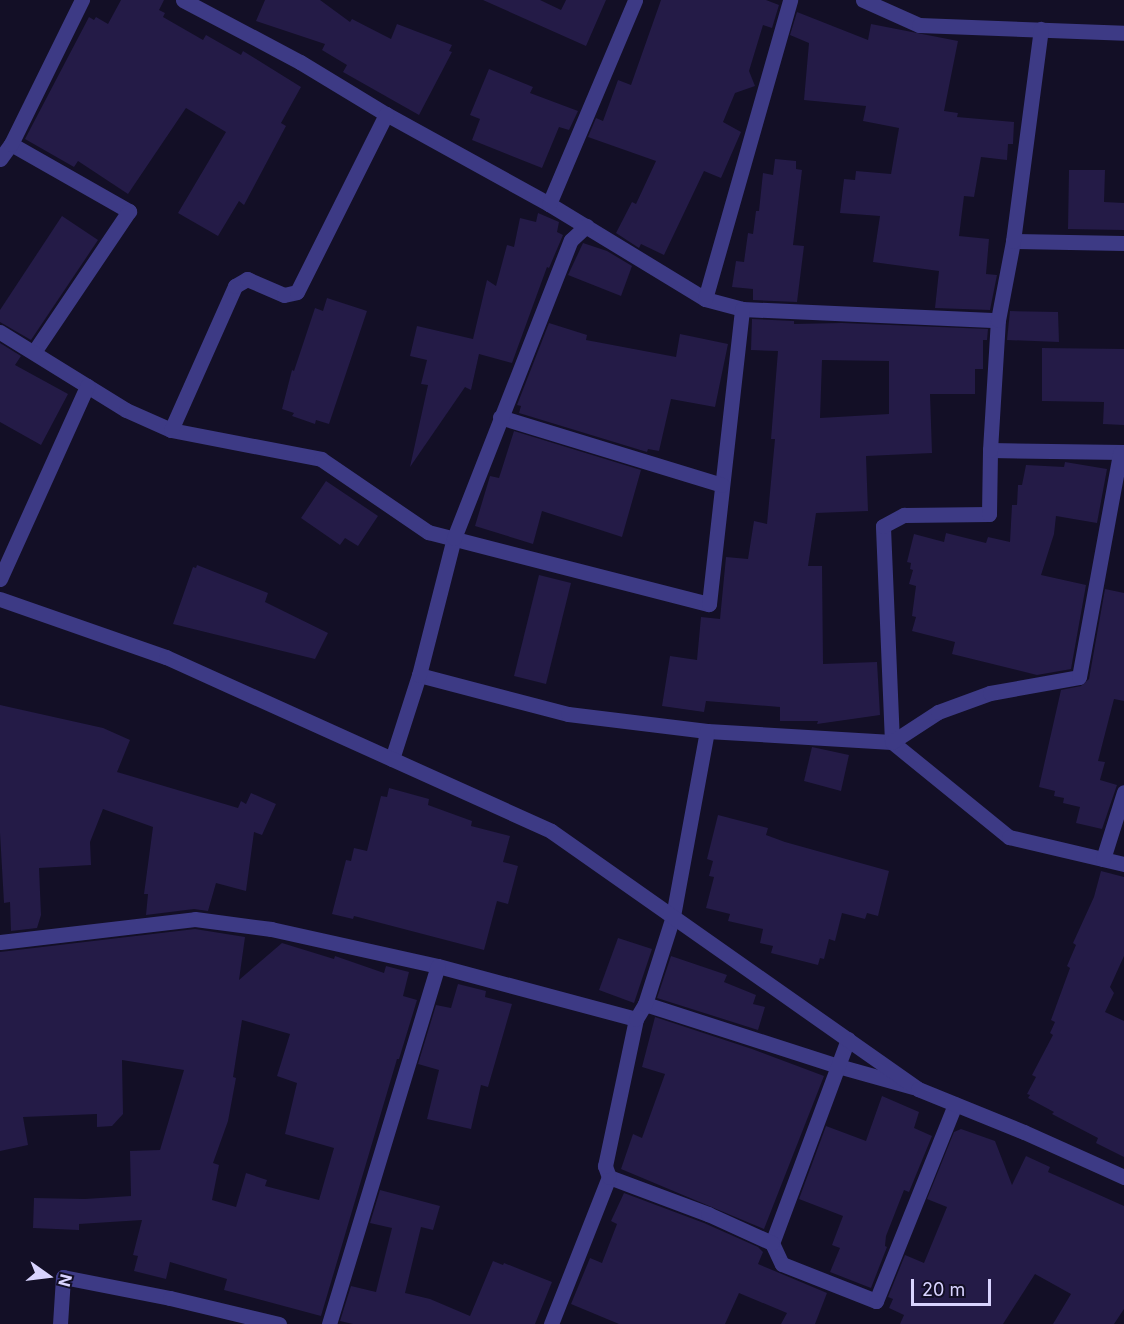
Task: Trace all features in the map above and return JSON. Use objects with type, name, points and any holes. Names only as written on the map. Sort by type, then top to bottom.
[{"type":"street","points":[[0,159],[11,144],[82,0]]},
{"type":"street","points":[[183,0],[300,62],[386,114],[549,204],[705,299],[742,309],[998,320]]},
{"type":"street","points":[[549,204],[635,0]]},
{"type":"street","points":[[705,299],[790,0]]},
{"type":"street","points":[[863,0],[919,25],[1124,33]]},
{"type":"street","points":[[892,742],[883,526],[904,515],[989,514],[990,450],[998,320],[1013,241],[1041,29]]},
{"type":"street","points":[[171,430],[235,286],[247,279],[284,295],[297,292],[386,114]]},
{"type":"street","points":[[11,144],[129,212],[33,352]]},
{"type":"street","points":[[392,759],[419,675],[454,538],[571,240],[586,226]]},
{"type":"street","points":[[1013,241],[1124,243]]},
{"type":"street","points":[[0,332],[126,410],[171,430],[321,459],[428,532],[709,604],[742,309]]},
{"type":"street","points":[[0,579],[87,386]]},
{"type":"street","points":[[500,417],[722,485]]},
{"type":"street","points":[[892,742],[938,712],[990,693],[1079,677],[1122,453],[990,450]]},
{"type":"street","points":[[0,599],[166,657],[551,831],[918,1089]]},
{"type":"street","points":[[419,675],[568,714],[707,730],[892,742],[1009,837],[1124,864]]},
{"type":"street","points":[[551,1324],[609,1177],[605,1166],[636,1019],[645,1004],[673,916],[707,730]]},
{"type":"street","points":[[1103,859],[1124,792]]},
{"type":"street","points":[[0,942],[195,920],[271,929],[438,966],[636,1019]]},
{"type":"street","points":[[329,1324],[438,966]]},
{"type":"street","points":[[645,1004],[838,1066],[918,1089],[1124,1177]]},
{"type":"street","points":[[772,1243],[848,1039]]},
{"type":"street","points":[[609,1177],[708,1214],[772,1243],[782,1264],[876,1301],[955,1104]]},
{"type":"street","points":[[60,1324],[63,1277],[170,1298],[279,1324]]},
{"type":"building","points":[[121,0],[164,0],[159,10],[165,13],[163,17],[203,40],[206,35],[241,55],[243,51],[301,87],[281,123],[286,126],[244,205],[239,201],[218,236],[178,213],[226,132],[186,108],[128,194],[78,161],[74,167],[25,139],[89,17],[94,20],[96,17],[108,24]]},
{"type":"building","points":[[265,0],[320,0],[350,22],[352,19],[391,39],[397,24],[452,45],[449,51],[452,52],[419,115],[343,72],[347,65],[322,50],[325,44],[256,21]]},
{"type":"building","points":[[483,0],[540,0],[561,10],[566,0],[606,0],[586,46]]},
{"type":"building","points":[[661,0],[766,0],[779,5],[772,28],[763,25],[749,71],[755,86],[735,93],[723,122],[741,132],[721,178],[704,171],[664,255],[641,244],[639,248],[616,233],[632,202],[636,204],[656,161],[588,137],[596,118],[603,121],[618,80],[631,85]]},
{"type":"building","points":[[797,12],[868,40],[871,24],[958,41],[944,111],[958,113],[957,117],[1014,122],[1013,144],[1008,144],[1007,160],[981,157],[974,197],[964,196],[959,236],[989,239],[986,274],[997,275],[990,310],[935,308],[939,271],[873,262],[880,216],[840,213],[844,179],[855,180],[856,171],[891,174],[899,128],[863,121],[866,106],[804,100],[809,43],[790,35]]},
{"type":"building","points":[[489,69],[533,87],[530,93],[578,111],[569,130],[559,127],[542,168],[472,140],[480,119],[470,115]]},
{"type":"building","points":[[775,159],[796,161],[796,169],[802,170],[793,245],[804,246],[797,302],[753,300],[753,289],[732,287],[736,261],[744,262],[748,233],[753,234],[756,211],[759,211],[763,173],[773,175]]},
{"type":"building","points":[[1069,170],[1105,170],[1104,202],[1124,203],[1124,230],[1068,229]]},
{"type":"building","points":[[538,213],[559,222],[557,232],[563,235],[549,268],[547,267],[512,363],[479,354],[471,390],[465,387],[410,467],[428,385],[421,384],[427,360],[410,356],[417,326],[473,339],[487,280],[496,286],[507,245],[514,247],[520,218],[536,222]]},
{"type":"building","points":[[62,216],[98,240],[31,340],[0,322],[0,310]]},
{"type":"building","points":[[583,243],[607,251],[632,266],[621,296],[568,275]]},
{"type":"building","points":[[327,298],[367,311],[329,424],[316,420],[315,424],[292,416],[294,413],[282,409],[292,370],[294,371],[315,308],[323,311]]},
{"type":"building","points":[[1010,311],[1058,312],[1059,342],[1007,340]]},
{"type":"building","points":[[752,319],[794,321],[794,324],[842,323],[988,329],[987,340],[983,340],[983,369],[975,369],[975,394],[930,394],[932,453],[866,456],[868,511],[816,513],[808,566],[822,566],[823,664],[877,662],[880,715],[817,724],[818,721],[780,721],[780,707],[706,701],[704,712],[662,706],[670,656],[697,660],[701,617],[720,619],[726,557],[748,559],[754,521],[767,524],[775,439],[771,439],[778,351],[751,350]],"holes":[[[822,360],[889,361],[889,414],[820,418]]]},
{"type":"building","points":[[549,323],[587,335],[586,340],[676,357],[680,334],[728,344],[715,407],[671,399],[659,451],[648,449],[647,452],[519,413],[521,406],[517,405]]},
{"type":"building","points":[[0,343],[21,356],[15,365],[68,394],[41,445],[0,422]]},
{"type":"building","points":[[1042,348],[1124,349],[1124,425],[1103,424],[1104,402],[1042,401]]},
{"type":"building","points":[[514,431],[641,470],[622,537],[542,511],[533,544],[475,526],[490,476],[499,478]]},
{"type":"building","points":[[1065,462],[1107,469],[1097,523],[1056,516],[1054,534],[1041,575],[1086,585],[1071,669],[1037,675],[952,654],[955,642],[912,631],[916,617],[912,616],[916,586],[909,584],[913,570],[910,569],[911,563],[907,562],[914,534],[944,542],[946,533],[986,543],[988,537],[1010,542],[1012,505],[1017,505],[1018,485],[1022,485],[1026,465],[1064,467]]},
{"type":"building","points":[[326,481],[378,516],[358,546],[345,538],[340,545],[301,518]]},
{"type":"building","points":[[197,565],[268,593],[265,602],[328,633],[315,659],[173,624],[193,567],[196,568]]},
{"type":"building","points":[[539,575],[571,583],[546,684],[514,676]]},
{"type":"building","points":[[1105,589],[1124,593],[1124,701],[1114,699],[1098,761],[1105,762],[1100,780],[1117,785],[1102,829],[1076,823],[1080,807],[1063,803],[1064,798],[1054,796],[1055,791],[1039,787],[1061,690],[1081,686],[1089,679]]},
{"type":"building","points":[[0,705],[103,728],[130,740],[117,772],[238,808],[241,801],[246,804],[251,793],[276,804],[262,835],[254,832],[246,891],[216,883],[208,911],[194,909],[146,915],[148,894],[144,894],[153,827],[103,809],[90,842],[91,865],[39,868],[41,915],[37,928],[11,931],[10,902],[4,903],[0,833]]},
{"type":"building","points":[[812,747],[849,755],[841,791],[804,781]]},
{"type":"building","points":[[389,788],[429,799],[428,805],[472,821],[471,826],[510,836],[503,862],[518,866],[508,904],[497,901],[484,950],[354,916],[353,919],[332,914],[346,860],[351,861],[354,848],[367,851],[381,796],[387,797]]},
{"type":"building","points":[[718,815],[768,828],[766,835],[785,842],[889,871],[878,916],[867,913],[865,919],[842,913],[835,941],[829,939],[824,959],[820,958],[818,965],[771,953],[773,946],[760,943],[763,929],[728,921],[730,914],[706,908],[714,877],[709,876],[713,861],[707,859]]},
{"type":"building","points":[[1101,871],[1124,877],[1124,956],[1110,987],[1114,993],[1105,1012],[1124,1021],[1124,1157],[1096,1143],[1098,1138],[1052,1114],[1054,1112],[1028,1098],[1030,1095],[1027,1094],[1036,1077],[1032,1075],[1053,1035],[1050,1033],[1055,1022],[1051,1020],[1070,968],[1067,966],[1076,945],[1073,943],[1094,897]]},
{"type":"building","points":[[195,929],[245,937],[239,980],[282,943],[334,959],[335,956],[384,973],[386,966],[409,972],[403,996],[417,1000],[399,1059],[397,1059],[321,1316],[224,1290],[227,1279],[170,1262],[166,1279],[134,1271],[138,1256],[133,1255],[142,1220],[79,1224],[79,1230],[33,1228],[34,1198],[85,1199],[131,1196],[130,1151],[160,1150],[184,1070],[122,1060],[123,1114],[112,1126],[97,1127],[97,1114],[23,1117],[28,1145],[0,1151],[0,952]],"holes":[[[242,1020],[290,1034],[277,1076],[297,1083],[285,1134],[334,1148],[319,1200],[265,1186],[267,1180],[246,1173],[236,1207],[212,1200],[219,1165],[213,1163],[228,1121],[236,1078],[233,1077]]]},
{"type":"building","points":[[618,938],[652,949],[634,1003],[599,990]]},
{"type":"building","points":[[671,956],[727,975],[724,982],[756,995],[753,1004],[765,1007],[758,1030],[657,998]]},
{"type":"building","points":[[458,984],[486,991],[485,997],[512,1004],[488,1087],[481,1085],[471,1129],[427,1119],[439,1070],[418,1064],[436,1005],[451,1008]]},
{"type":"building","points":[[655,1017],[824,1076],[764,1229],[621,1169],[633,1134],[642,1138],[665,1074],[642,1067]]},
{"type":"building","points":[[882,1096],[919,1112],[914,1128],[932,1136],[909,1192],[904,1190],[886,1236],[885,1246],[887,1247],[871,1288],[830,1272],[840,1248],[832,1245],[843,1216],[799,1199],[826,1126],[866,1141]]},
{"type":"building","points":[[961,1129],[995,1141],[1012,1185],[1026,1156],[1050,1167],[1048,1172],[1124,1206],[1124,1309],[1114,1324],[1053,1324],[1071,1294],[1035,1274],[1003,1324],[900,1324],[904,1315],[889,1308],[893,1299],[888,1297],[905,1255],[924,1263],[947,1207],[927,1199],[954,1132]]},
{"type":"building","points":[[380,1190],[440,1206],[433,1230],[421,1227],[405,1293],[430,1299],[470,1316],[493,1261],[503,1265],[504,1263],[552,1282],[535,1324],[353,1324],[340,1321],[351,1286],[376,1292],[392,1228],[370,1223]]},
{"type":"building","points":[[624,1193],[704,1223],[758,1247],[763,1252],[758,1264],[827,1293],[815,1324],[781,1324],[787,1313],[739,1293],[725,1324],[619,1324],[571,1304],[590,1258],[602,1263],[617,1224],[611,1221]]}]
